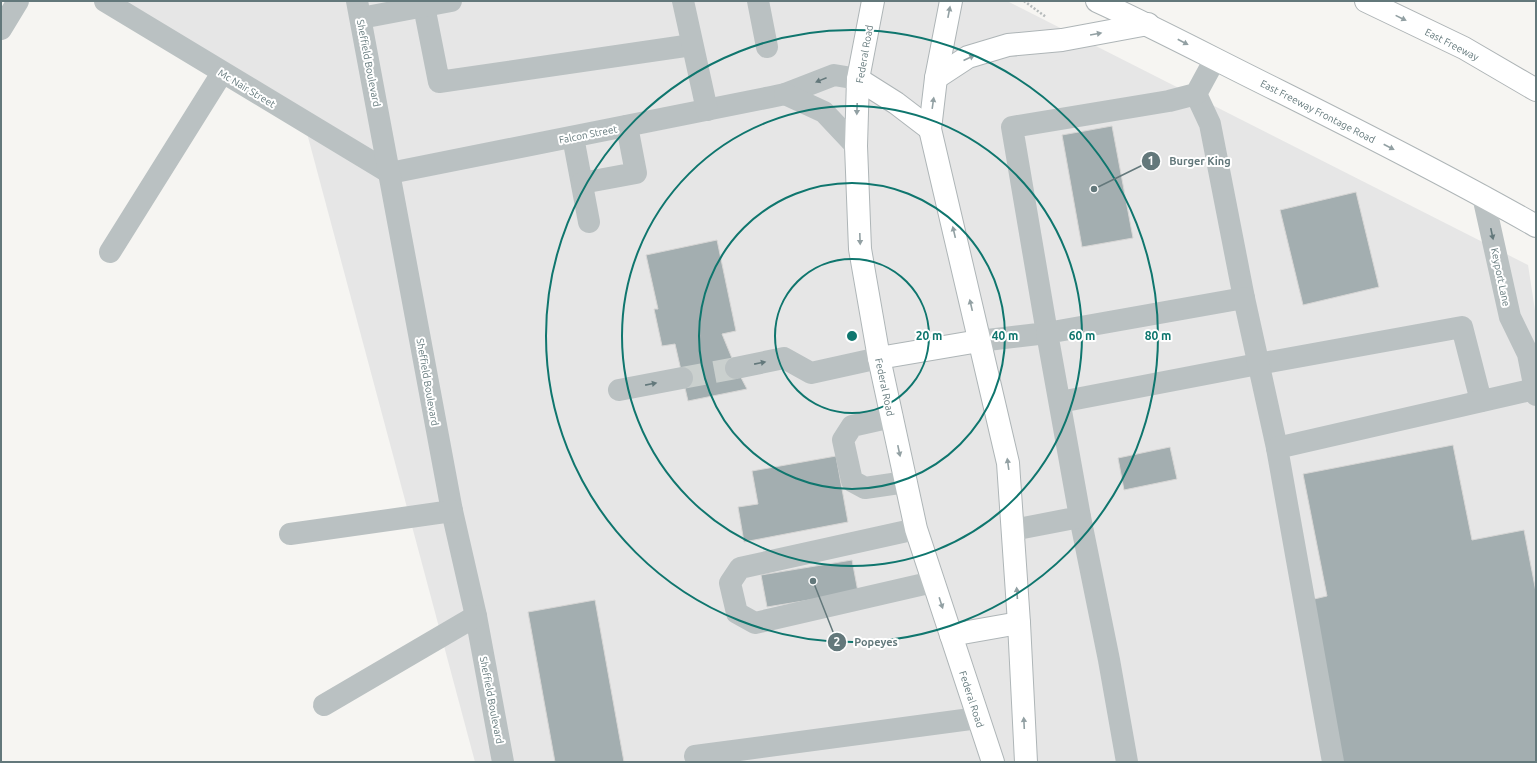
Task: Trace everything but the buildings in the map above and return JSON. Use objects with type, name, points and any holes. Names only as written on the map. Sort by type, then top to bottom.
[{"type":"main road","name":"Federal Road","points":[[873,1],[858,79],[856,146],[860,249],[879,358],[916,529],[993,762]]},
{"type":"main road","points":[[951,1],[936,78],[930,129],[1008,463],[1019,623],[1026,762]]},
{"type":"main road","name":"East Freeway Frontage Road","points":[[1097,1],[1148,24],[1483,196],[1536,226]]},
{"type":"main road","name":"East Freeway","points":[[1366,1],[1464,48],[1530,87]]},
{"type":"main road","points":[[936,78],[968,57],[1008,45],[1062,40],[1148,24]]},
{"type":"main road","points":[[858,79],[896,103],[930,129]]},
{"type":"main road","points":[[879,358],[979,341]]},
{"type":"main road","points":[[951,635],[1019,623]]},
{"type":"street","points":[[1,29],[18,1]]},
{"type":"street","name":"Mc Nair Street","points":[[105,1],[390,173]]},
{"type":"street","points":[[359,10],[451,1]]},
{"type":"street","points":[[683,1],[706,110]]},
{"type":"street","points":[[758,1],[767,47]]},
{"type":"street","points":[[424,4],[439,82],[692,45]]},
{"type":"street","name":"Sheffield Boulevard","points":[[359,10],[452,511],[476,616],[504,762]]},
{"type":"street","points":[[1127,762],[1109,660],[1080,517],[1012,127],[1169,101],[1196,94],[1215,59]]},
{"type":"street","points":[[110,252],[222,73]]},
{"type":"street","name":"Falcon Street","points":[[390,173],[785,94],[834,75],[858,79]]},
{"type":"street","points":[[785,94],[824,112],[856,146]]},
{"type":"street","points":[[1196,94],[1210,124],[1244,298],[1277,448],[1333,762]]},
{"type":"street","points":[[582,183],[636,174],[627,126]]},
{"type":"street","points":[[573,137],[589,222]]},
{"type":"street","name":"Keyport Lane","points":[[1483,196],[1510,317],[1532,345],[1535,392]]},
{"type":"street","points":[[979,341],[1047,332],[1244,298]]},
{"type":"street","points":[[1060,402],[1462,327],[1481,401]]},
{"type":"street","points":[[736,368],[784,358],[811,373],[879,358]]},
{"type":"street","points":[[619,390],[682,378]]},
{"type":"street","points":[[1277,448],[1481,401],[1535,392]]},
{"type":"street","points":[[892,417],[852,426],[843,440],[852,481],[865,488],[906,482]]},
{"type":"street","points":[[290,534],[452,511]]},
{"type":"street","points":[[1013,530],[1080,517]]},
{"type":"street","points":[[916,529],[740,568],[730,582],[737,613],[755,623],[934,582]]},
{"type":"street","points":[[324,705],[476,616]]},
{"type":"street","points":[[695,756],[978,718]]},
{"type":"path","points":[[1024,1],[1047,18]]},
{"type":"shaded area","points":[[122,1],[1007,1],[1528,265],[1536,317],[1536,762],[475,762],[304,122]]},
{"type":"tunnel","points":[[682,378],[736,368]]},
{"type":"place","name":"Burger King","points":[[1094,189]]},
{"type":"place","name":"Popeyes","points":[[813,581]]}]
